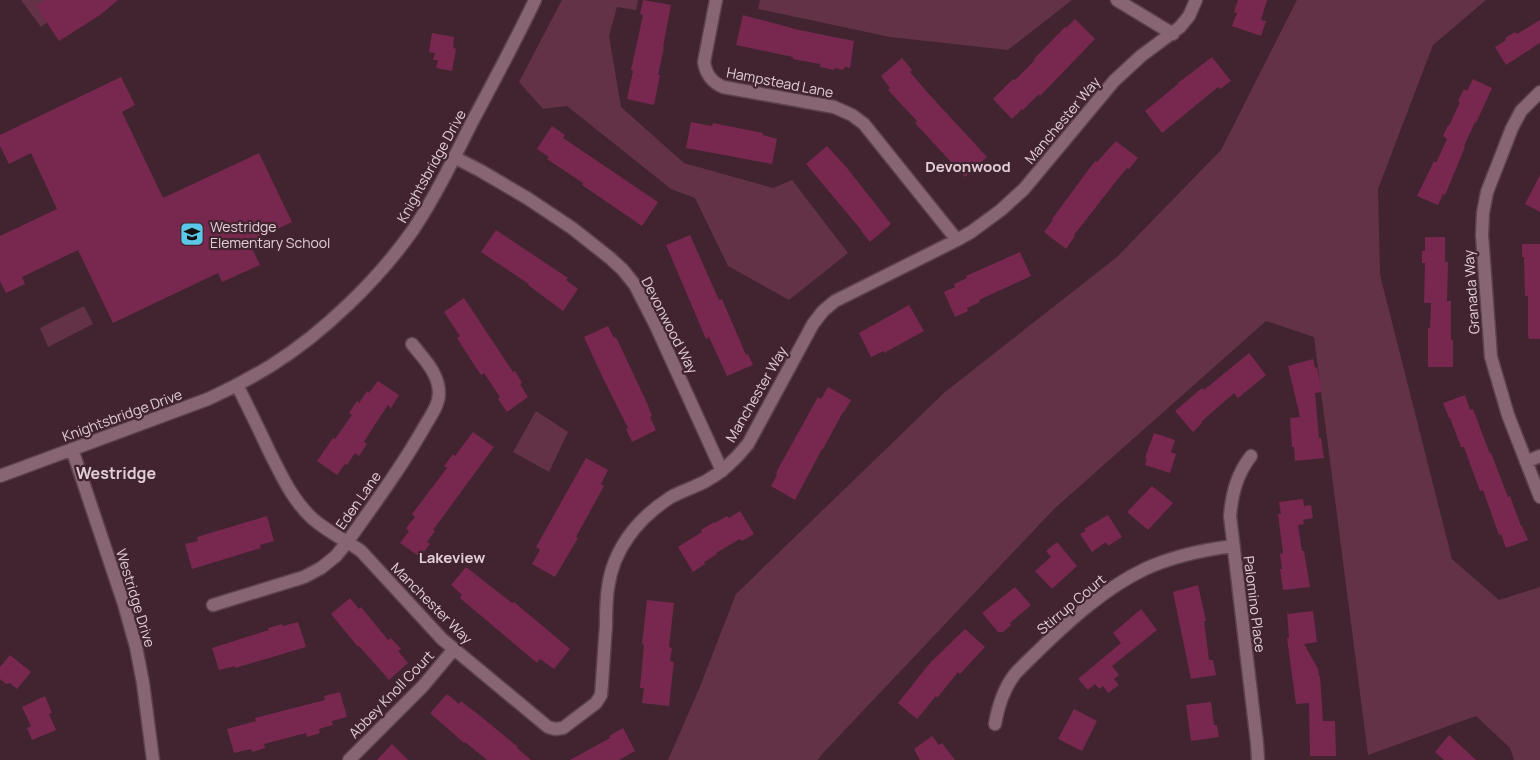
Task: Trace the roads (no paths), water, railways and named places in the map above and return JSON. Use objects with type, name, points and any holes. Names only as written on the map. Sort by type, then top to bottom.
[{"type":"street","name":"Knightsbridge Drive","points":[[0,476],[208,399],[273,364],[306,341],[361,292],[412,231],[434,196],[535,0]]},
{"type":"street","name":"Hampstead Lane","points":[[716,0],[704,62],[709,77],[716,84],[723,87],[834,107],[852,115],[864,124],[957,240]]},
{"type":"street","points":[[1117,0],[1173,34]]},
{"type":"street","name":"Manchester Way","points":[[237,385],[283,480],[296,500],[312,518],[331,534],[348,541],[361,552],[442,639],[548,727],[555,729],[563,728],[596,703],[601,695],[608,587],[614,562],[636,525],[673,496],[706,481],[734,461],[748,444],[813,324],[823,311],[835,301],[957,240],[1001,210],[1019,194],[1114,81],[1142,56],[1173,34],[1189,16],[1196,0]]},
{"type":"street","name":"Granada Way","points":[[1540,92],[1521,111],[1512,128],[1487,192],[1482,234],[1491,357],[1508,416],[1540,497]]},
{"type":"street","name":"Devonwood Way","points":[[454,157],[535,203],[572,228],[623,270],[635,285],[656,326],[722,471]]},
{"type":"street","name":"Eden Lane","points":[[213,606],[304,578],[336,556],[348,541],[413,448],[437,405],[438,381],[412,344]]},
{"type":"street","name":"Westridge Drive","points":[[72,450],[124,604],[136,647],[143,682],[152,760]]},
{"type":"street","name":"Palomino Place","points":[[1251,456],[1237,479],[1232,497],[1230,516],[1258,760]]},
{"type":"street","points":[[1526,462],[1540,456]]},
{"type":"street","name":"Stirrup Court","points":[[995,724],[1002,696],[1014,675],[1050,640],[1118,584],[1173,558],[1203,550],[1233,546]]},
{"type":"street","name":"Abbey Knoll Court","points":[[349,760],[423,686],[454,649]]},
{"type":"place","name":"Westridge Elementary School","points":[[192,234]]},
{"type":"district","name":"Devonwood","points":[[968,166]]},
{"type":"district","name":"Westridge","points":[[116,473]]},
{"type":"district","name":"Lakeview","points":[[452,557]]}]
